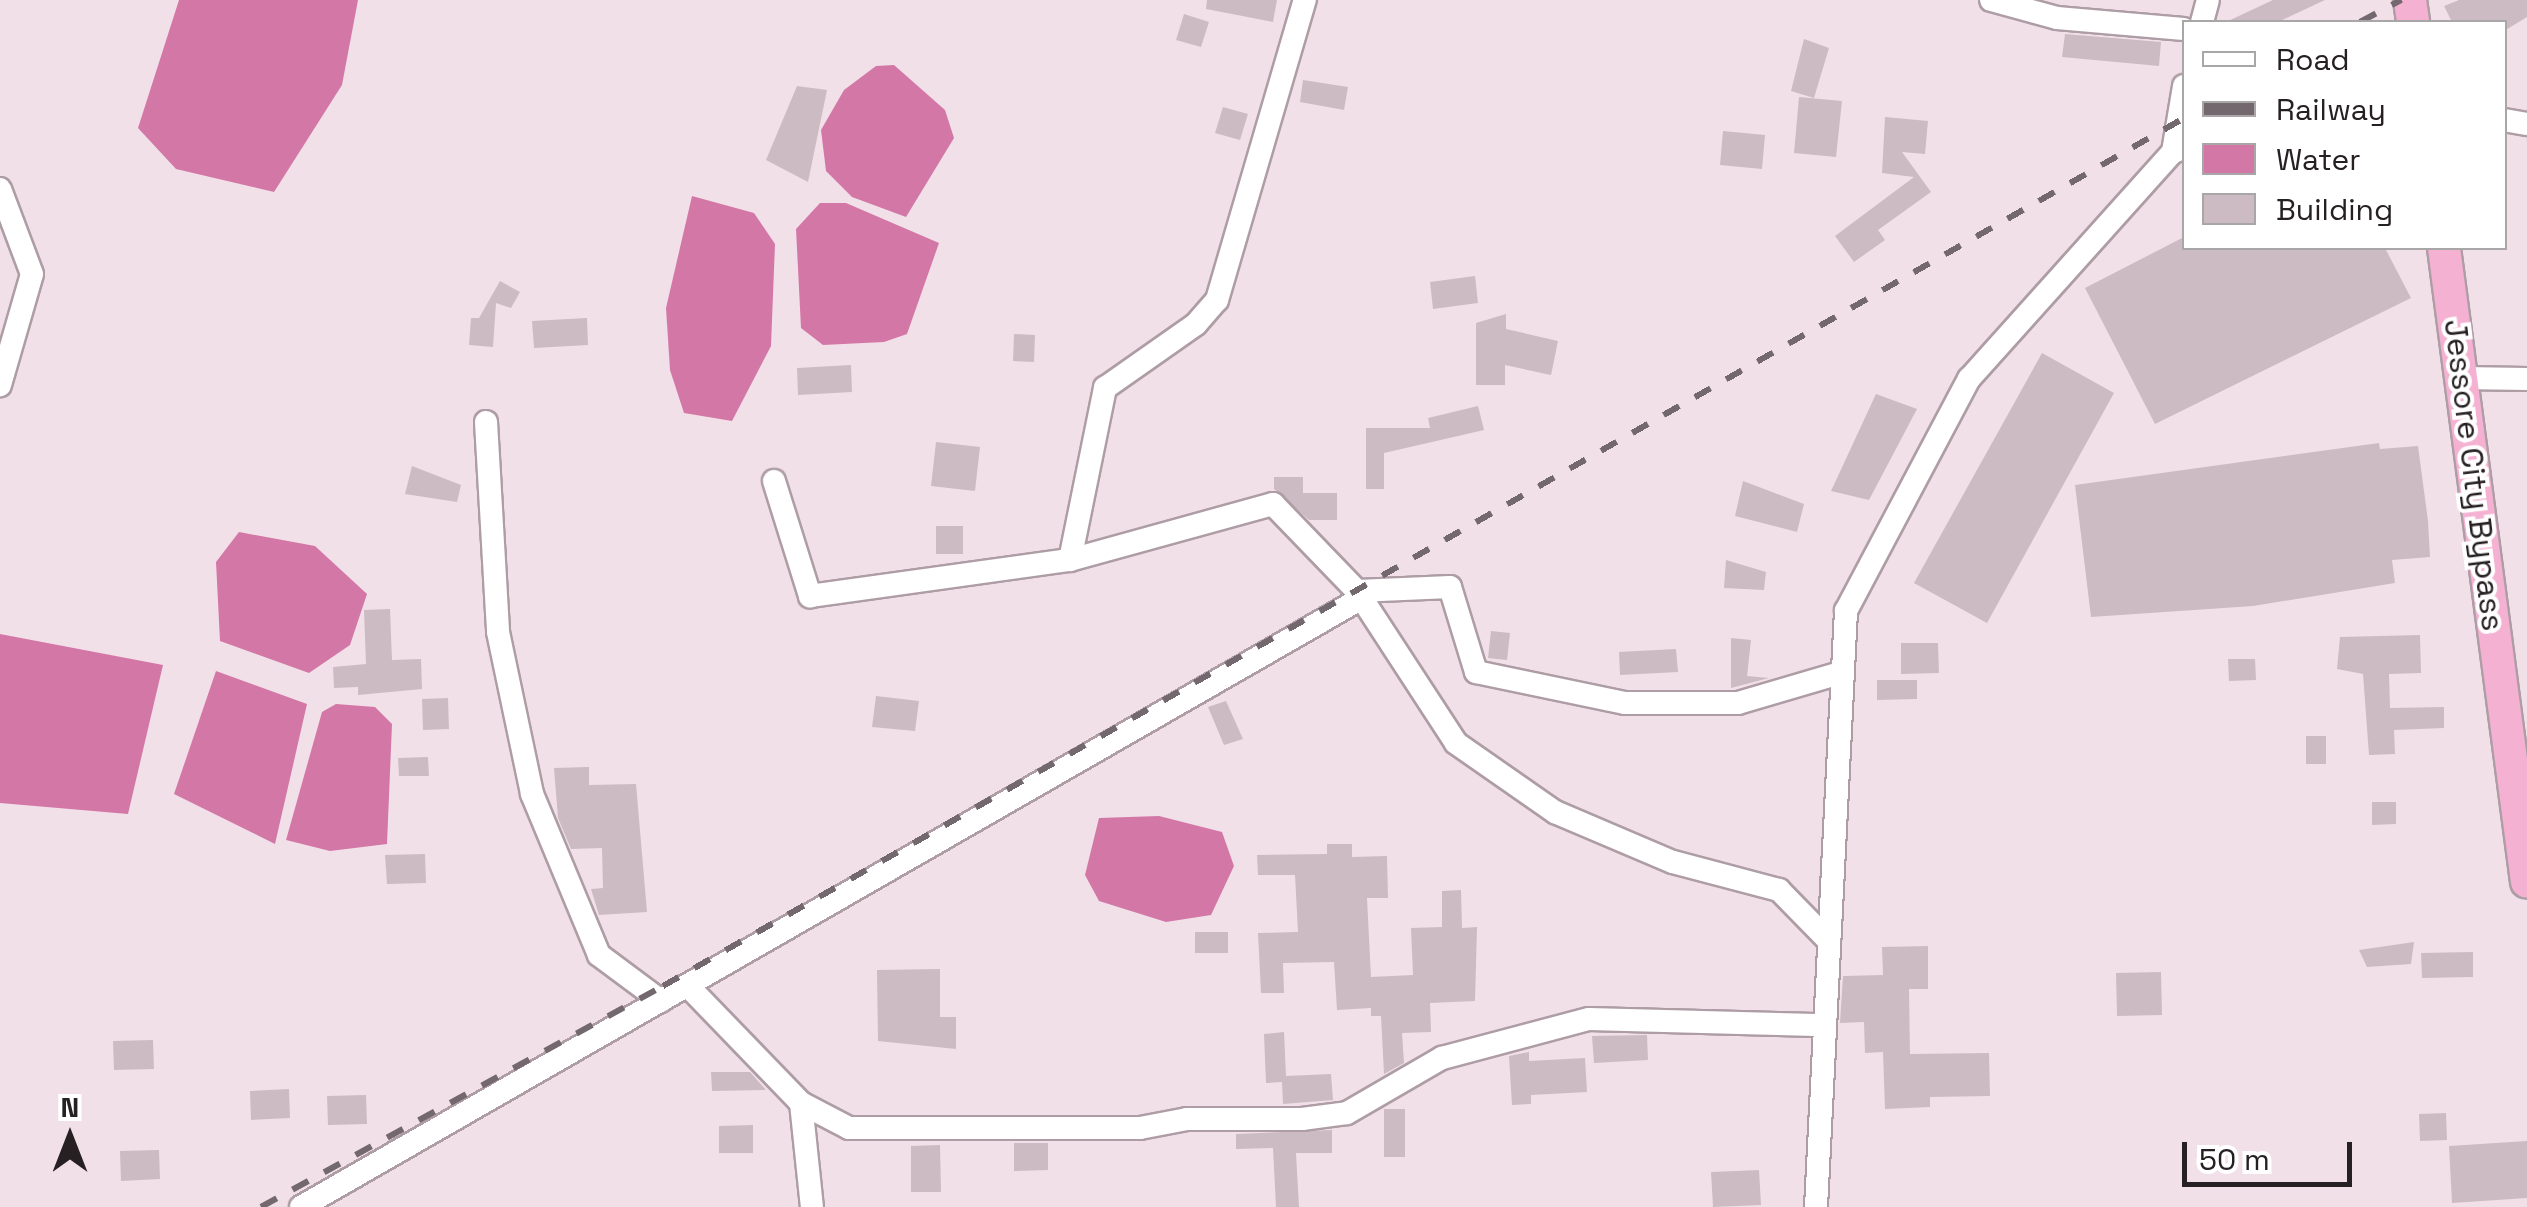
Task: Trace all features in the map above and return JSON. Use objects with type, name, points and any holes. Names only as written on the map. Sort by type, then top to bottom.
[{"type":"highway","name":"Jessore City Bypass","points":[[2444,250],[2524,829],[2527,882]]},
{"type":"street","points":[[1070,560],[1105,388],[1196,324],[1217,300],[1306,0]]},
{"type":"street","points":[[1991,0],[2057,18],[2182,29]]},
{"type":"street","points":[[1816,1207],[1846,611],[1969,380],[2179,150],[2182,112]]},
{"type":"street","points":[[0,189],[32,274],[0,385]]},
{"type":"street","points":[[2461,378],[2527,379]]},
{"type":"street","points":[[486,422],[498,632],[532,794],[599,955],[662,1000]]},
{"type":"street","points":[[774,481],[810,596],[1070,560],[1273,504],[1360,594],[1456,744],[1555,812],[1673,862],[1779,890],[1829,941]]},
{"type":"street","points":[[301,1207],[1360,594],[1450,588],[1476,672],[1625,702],[1738,702],[1843,672]]},
{"type":"street","points":[[688,986],[801,1103],[848,1128],[1140,1128],[1187,1119],[1302,1119],[1347,1114],[1442,1058],[1589,1018],[1825,1024]]},
{"type":"street","points":[[801,1103],[812,1207]]},
{"type":"water","points":[[179,0],[358,0],[342,85],[274,192],[176,169],[138,128]]},
{"type":"water","points":[[894,65],[945,110],[954,138],[906,217],[852,197],[826,171],[821,130],[844,90],[876,66]]},
{"type":"water","points":[[692,196],[754,213],[775,244],[771,346],[732,421],[684,413],[670,370],[666,308]]},
{"type":"water","points":[[820,203],[846,203],[939,243],[907,334],[884,342],[823,345],[801,328],[796,229]]},
{"type":"water","points":[[239,532],[315,546],[367,594],[350,645],[309,673],[220,641],[216,562]]},
{"type":"water","points":[[0,634],[163,665],[128,814],[0,803]]},
{"type":"water","points":[[216,671],[307,704],[275,844],[174,794]]},
{"type":"water","points":[[336,704],[375,707],[392,724],[387,844],[330,851],[286,840],[322,712]]},
{"type":"water","points":[[1159,816],[1222,832],[1234,866],[1211,915],[1166,922],[1099,901],[1085,875],[1099,818]]},
{"type":"building","points":[[1207,0],[1277,0],[1273,22],[1206,9]]},
{"type":"building","points":[[2273,0],[2325,0],[2282,20],[2230,20]]},
{"type":"building","points":[[2459,0],[2527,0],[2527,17],[2507,29],[2507,20],[2451,20],[2444,6]]},
{"type":"building","points":[[1184,14],[1209,22],[1201,47],[1176,40]]},
{"type":"building","points":[[2065,34],[2161,42],[2159,66],[2062,57]]},
{"type":"building","points":[[1804,39],[1829,48],[1814,98],[1791,91]]},
{"type":"building","points":[[1303,80],[1348,87],[1344,110],[1300,102]]},
{"type":"building","points":[[797,86],[827,90],[808,182],[766,160]]},
{"type":"building","points":[[1799,97],[1842,101],[1836,157],[1794,153]]},
{"type":"building","points":[[1223,107],[1248,114],[1240,140],[1215,133]]},
{"type":"building","points":[[1885,117],[1928,121],[1925,154],[1902,152],[1931,192],[1878,230],[1885,240],[1854,262],[1835,236],[1914,177],[1882,173]]},
{"type":"building","points":[[1723,131],[1765,135],[1762,169],[1720,165]]},
{"type":"building","points":[[2182,238],[2182,250],[2386,250],[2411,298],[2155,424],[2085,288]]},
{"type":"building","points":[[1475,276],[1478,303],[1433,309],[1430,282]]},
{"type":"building","points":[[500,281],[520,292],[511,308],[496,303],[493,347],[469,345],[471,318],[479,318]]},
{"type":"building","points":[[1506,314],[1506,329],[1558,341],[1551,375],[1505,365],[1505,385],[1476,385],[1476,323]]},
{"type":"building","points":[[587,318],[588,345],[534,348],[532,321]]},
{"type":"building","points":[[1014,334],[1035,335],[1034,362],[1013,361]]},
{"type":"building","points":[[2042,353],[2114,393],[1987,623],[1914,583]]},
{"type":"building","points":[[851,365],[852,392],[798,395],[797,368]]},
{"type":"building","points":[[1876,394],[1917,409],[1869,500],[1831,491]]},
{"type":"building","points":[[1478,406],[1484,430],[1384,453],[1384,489],[1366,489],[1366,428],[1430,428],[1428,418]]},
{"type":"building","points":[[936,442],[980,447],[975,491],[931,486]]},
{"type":"building","points":[[2379,443],[2380,449],[2418,446],[2428,521],[2430,557],[2392,560],[2395,583],[2253,606],[2091,617],[2075,485]]},
{"type":"building","points":[[412,466],[461,485],[457,502],[405,494]]},
{"type":"building","points":[[1274,477],[1303,477],[1303,493],[1337,493],[1337,520],[1309,520],[1274,489]]},
{"type":"building","points":[[1743,481],[1804,504],[1797,532],[1735,516]]},
{"type":"building","points":[[936,526],[963,526],[963,554],[936,554]]},
{"type":"building","points":[[1726,560],[1766,572],[1764,590],[1724,588]]},
{"type":"building","points":[[390,609],[392,660],[421,659],[422,689],[358,695],[358,687],[334,688],[333,667],[366,664],[364,610]]},
{"type":"building","points":[[1491,631],[1510,633],[1507,660],[1488,658]]},
{"type":"building","points":[[2420,635],[2421,673],[2389,674],[2390,708],[2444,707],[2444,728],[2394,730],[2395,754],[2369,755],[2363,674],[2337,669],[2340,637]]},
{"type":"building","points":[[1731,638],[1751,640],[1747,676],[1769,678],[1731,688]]},
{"type":"building","points":[[1901,643],[1938,643],[1939,673],[1901,674]]},
{"type":"building","points":[[1676,649],[1678,672],[1620,675],[1619,652]]},
{"type":"building","points":[[2228,659],[2255,659],[2256,680],[2229,681]]},
{"type":"building","points":[[1877,680],[1917,680],[1917,699],[1877,700]]},
{"type":"building","points":[[876,696],[919,701],[915,731],[872,727]]},
{"type":"building","points":[[448,698],[449,729],[423,730],[422,699]]},
{"type":"building","points":[[1226,701],[1243,739],[1224,745],[1208,707]]},
{"type":"building","points":[[2306,736],[2326,736],[2326,764],[2306,764]]},
{"type":"building","points":[[428,757],[429,776],[399,776],[398,758]]},
{"type":"building","points":[[589,767],[589,785],[636,784],[647,912],[599,915],[591,889],[603,888],[602,848],[571,849],[558,818],[554,768]]},
{"type":"building","points":[[2372,802],[2396,802],[2396,824],[2372,825]]},
{"type":"building","points":[[1327,844],[1352,844],[1352,857],[1387,856],[1388,898],[1367,898],[1371,977],[1413,975],[1411,928],[1442,927],[1442,891],[1461,890],[1462,928],[1477,927],[1475,1001],[1430,1003],[1431,1032],[1402,1033],[1404,1063],[1384,1074],[1381,1016],[1371,1016],[1371,1008],[1337,1010],[1334,962],[1283,963],[1284,993],[1261,993],[1258,933],[1298,932],[1295,875],[1258,875],[1257,855],[1327,854]]},
{"type":"building","points":[[425,854],[426,883],[387,884],[385,855]]},
{"type":"building","points":[[1195,932],[1228,932],[1228,953],[1195,953]]},
{"type":"building","points":[[2414,942],[2411,964],[2367,967],[2359,950]]},
{"type":"building","points":[[1928,946],[1928,989],[1909,989],[1910,1054],[1989,1053],[1990,1096],[1930,1097],[1930,1107],[1885,1109],[1883,1052],[1865,1053],[1864,1022],[1840,1023],[1843,976],[1883,975],[1882,947]]},
{"type":"building","points":[[2473,952],[2473,977],[2422,978],[2421,953]]},
{"type":"building","points":[[940,969],[940,1017],[956,1017],[956,1049],[878,1041],[877,970]]},
{"type":"building","points":[[2161,972],[2162,1015],[2117,1016],[2116,973]]},
{"type":"building","points":[[1284,1032],[1286,1076],[1331,1074],[1333,1100],[1283,1104],[1282,1082],[1266,1083],[1264,1034]]},
{"type":"building","points":[[1647,1035],[1648,1060],[1594,1063],[1592,1036]]},
{"type":"building","points":[[153,1040],[154,1069],[114,1070],[113,1041]]},
{"type":"building","points":[[1529,1052],[1529,1061],[1585,1058],[1587,1092],[1531,1095],[1531,1104],[1512,1105],[1509,1056]]},
{"type":"building","points":[[711,1072],[750,1072],[766,1090],[712,1091]]},
{"type":"building","points":[[289,1089],[290,1118],[251,1120],[250,1091]]},
{"type":"building","points":[[366,1095],[367,1124],[328,1125],[327,1096]]},
{"type":"building","points":[[1384,1109],[1405,1109],[1405,1157],[1384,1157]]},
{"type":"building","points":[[2446,1113],[2447,1140],[2420,1141],[2419,1114]]},
{"type":"building","points":[[753,1125],[753,1153],[719,1153],[719,1126]]},
{"type":"building","points":[[1332,1130],[1332,1153],[1296,1153],[1299,1207],[1276,1207],[1273,1148],[1236,1149],[1236,1134]]},
{"type":"building","points":[[2527,1141],[2527,1198],[2452,1203],[2449,1146]]},
{"type":"building","points":[[1014,1143],[1048,1143],[1048,1170],[1014,1171]]},
{"type":"building","points":[[940,1145],[941,1192],[911,1192],[911,1146]]},
{"type":"building","points":[[159,1150],[160,1179],[121,1181],[120,1151]]},
{"type":"building","points":[[1759,1170],[1761,1205],[1713,1207],[1711,1172]]},
{"type":"railway","points":[[2364,20],[2401,0]]},
{"type":"railway","points":[[261,1207],[663,986],[2182,119]]}]
